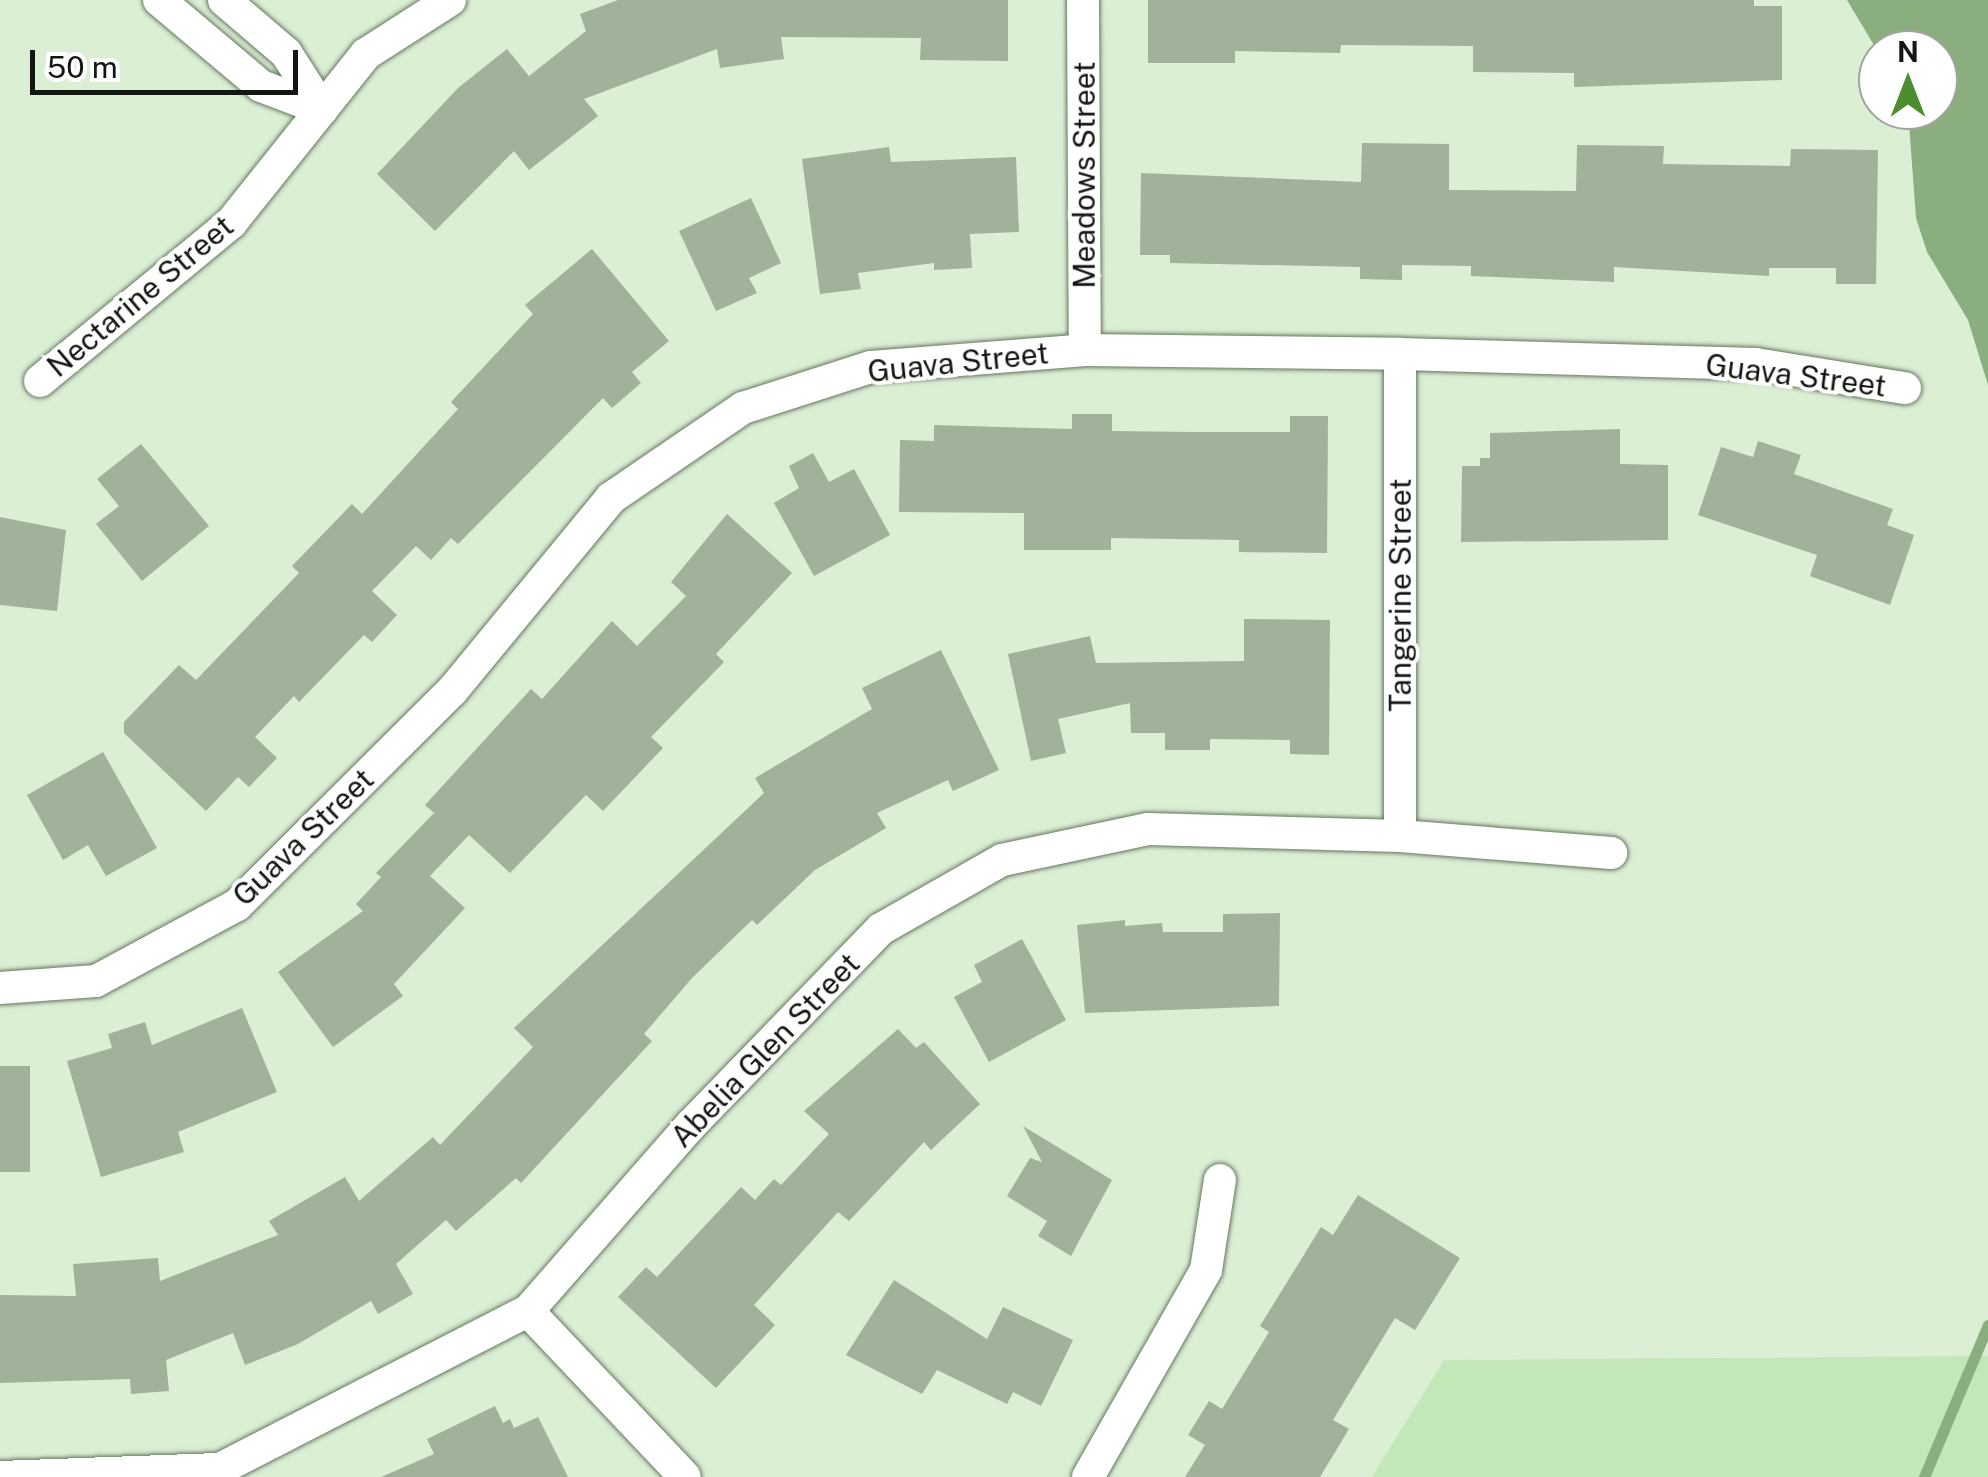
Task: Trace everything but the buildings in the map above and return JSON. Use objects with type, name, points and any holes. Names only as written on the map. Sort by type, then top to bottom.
[{"type":"street","points":[[160,0],[262,86],[322,109]]},
{"type":"street","points":[[224,0],[286,53],[322,109]]},
{"type":"street","name":"Nectarine Street","points":[[40,381],[230,222],[366,54],[450,0]]},
{"type":"street","name":"Meadows Street","points":[[1083,0],[1085,350]]},
{"type":"street","name":"Guava Street","points":[[0,988],[96,980],[238,905],[452,691],[611,498],[742,408],[870,367],[1085,350],[1400,354],[1756,364],[1905,388]]},
{"type":"street","name":"Tangerine Street","points":[[1400,354],[1400,836]]},
{"type":"street","name":"Abelia Glen Street","points":[[0,1477],[220,1469],[528,1311],[691,1125],[881,929],[1002,860],[1148,829],[1400,836],[1611,853]]},
{"type":"street","points":[[1088,1477],[1206,1270],[1220,1180]]},
{"type":"street","points":[[528,1311],[684,1477]]},
{"type":"shaded area","points":[[1847,0],[1988,0],[1988,385],[1968,320],[1927,252],[1916,218],[1909,130],[1958,130],[1958,30],[1865,30]]},
{"type":"shaded area","points":[[1988,1356],[1988,1477],[1372,1477],[1444,1360]]},
{"type":"waterway","points":[[1924,1477],[1988,1325]]}]
